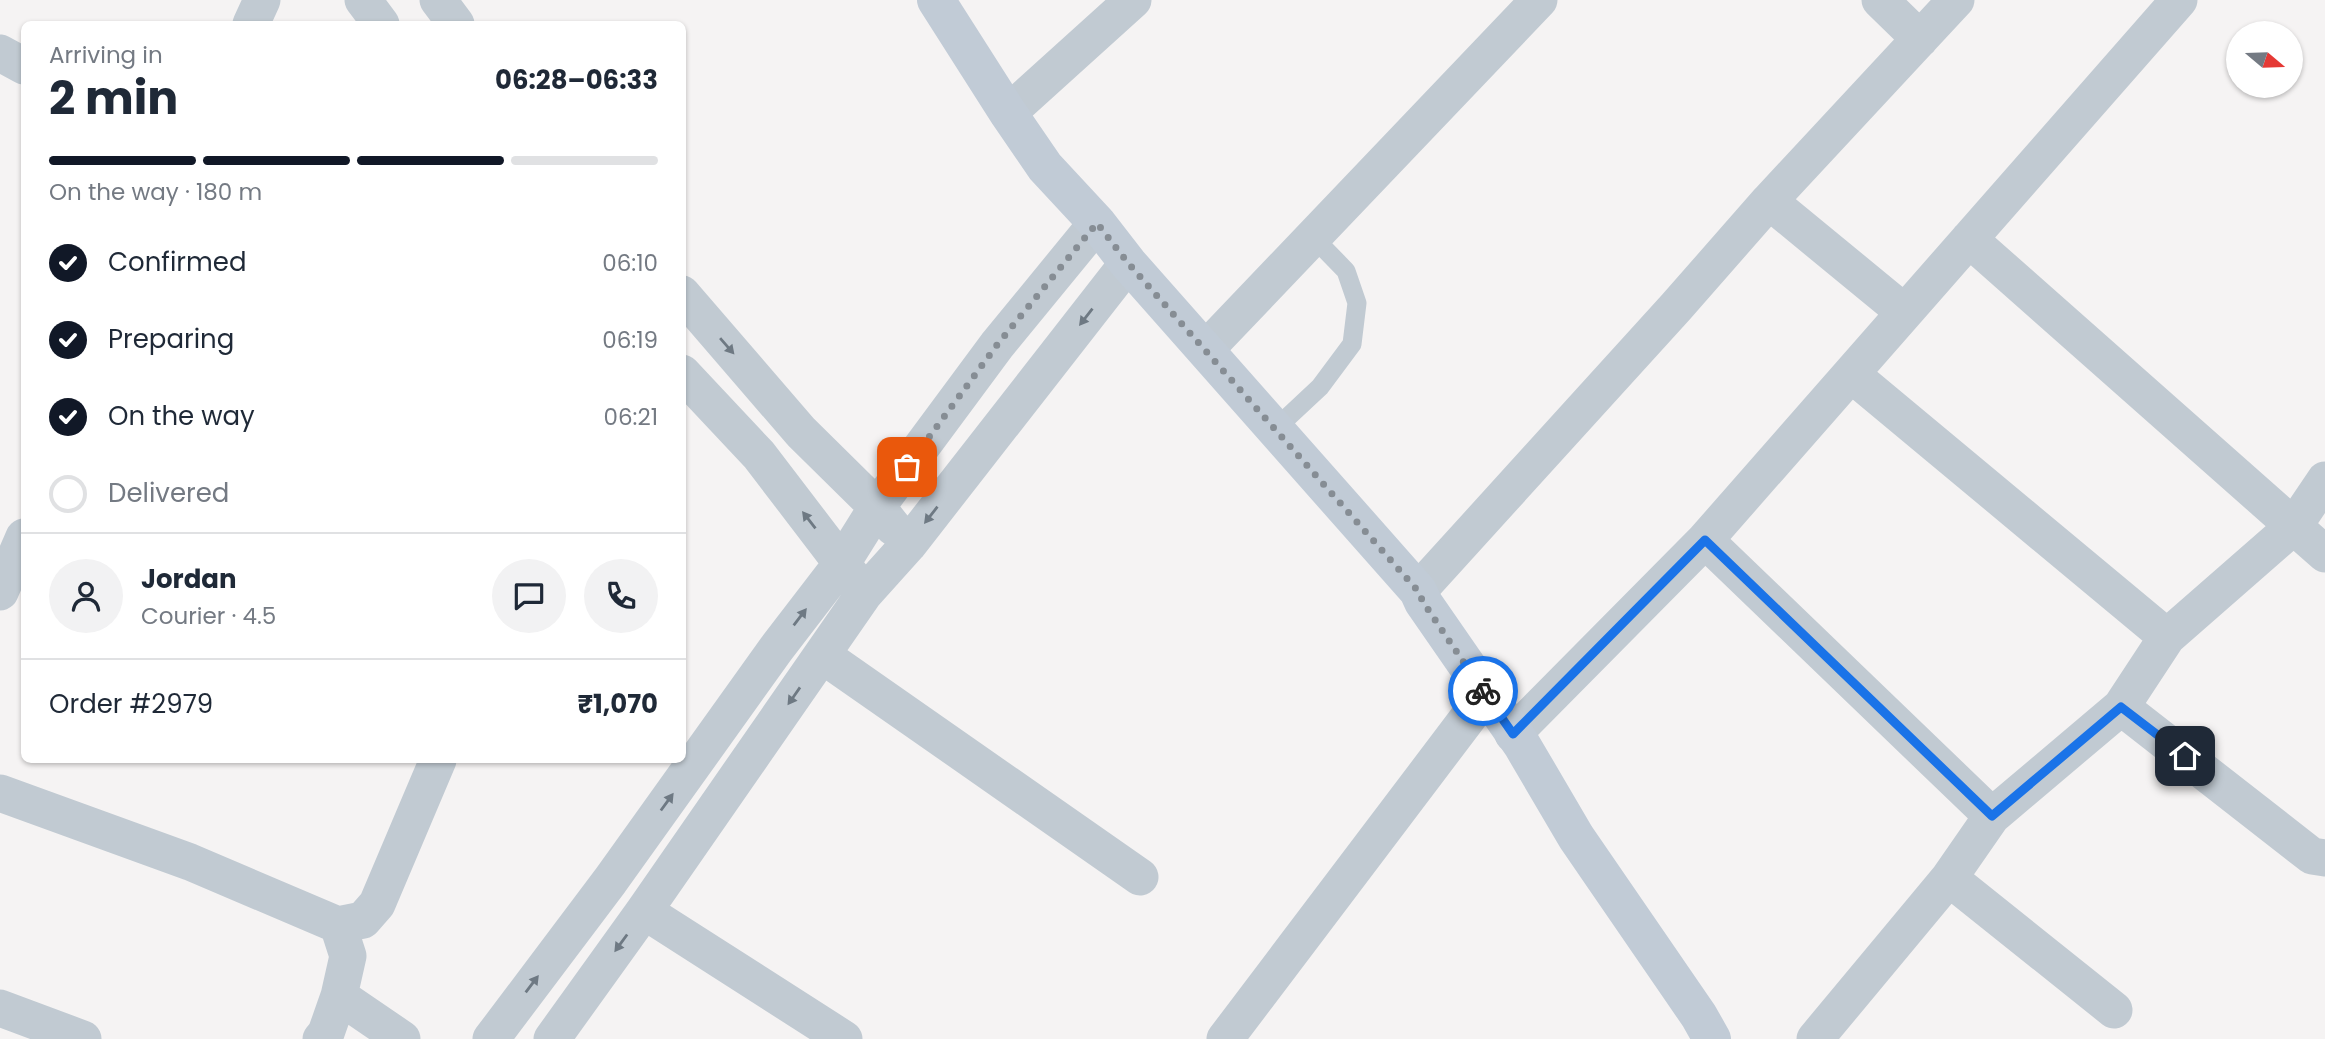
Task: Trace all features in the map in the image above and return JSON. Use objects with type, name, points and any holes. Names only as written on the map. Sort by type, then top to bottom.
[{"type":"street","points":[[252,21],[262,0]]},
{"type":"street","points":[[363,0],[379,21]]},
{"type":"street","points":[[438,0],[454,21]]},
{"type":"street","points":[[936,0],[1045,167],[1418,591],[1513,734],[1576,836],[1712,1039]]},
{"type":"street","points":[[1008,113],[1133,0]]},
{"type":"street","points":[[1206,349],[1539,0]]},
{"type":"street","points":[[1880,0],[1920,39]]},
{"type":"street","points":[[1418,591],[1769,201],[1956,0]]},
{"type":"street","points":[[1513,734],[1705,540],[2179,0]]},
{"type":"street","points":[[0,53],[21,64]]},
{"type":"street","points":[[1769,201],[1904,312]]},
{"type":"street","points":[[491,1039],[842,563],[877,507],[997,345],[1097,223]]},
{"type":"street","points":[[1969,239],[2325,554]]},
{"type":"street","points":[[552,1039],[645,911],[864,594],[908,545],[1128,263]]},
{"type":"street","points":[[686,299],[801,432],[877,507],[908,545]]},
{"type":"street","points":[[1851,374],[2167,637]]},
{"type":"street","points":[[686,377],[759,455],[864,594]]},
{"type":"street","points":[[1815,1039],[1949,878],[1992,816],[2121,707],[2167,637],[2294,526],[2325,481]]},
{"type":"street","points":[[1705,540],[1992,816]]},
{"type":"street","points":[[11,579],[21,547]]},
{"type":"street","points":[[822,655],[1140,877]]},
{"type":"street","points":[[1225,1039],[1486,694]]},
{"type":"street","points":[[2121,707],[2312,856],[2325,858]]},
{"type":"street","points":[[0,793],[190,862],[338,925],[363,920],[377,904],[437,763]]},
{"type":"street","points":[[1949,878],[2113,1010]]},
{"type":"street","points":[[645,911],[844,1039]]},
{"type":"street","points":[[321,1039],[326,1034],[339,996],[348,956],[338,925]]},
{"type":"street","points":[[339,996],[402,1039]]},
{"type":"street","points":[[0,1007],[83,1039]]},
{"type":"lane","points":[[1275,429],[1320,387],[1352,344],[1357,303],[1346,271],[1313,237]]},
{"type":"way so far","points":[[907,467],[997,345],[1097,223],[1128,263],[1418,591],[1483,691]]},
{"type":"route","points":[[1483,691],[1513,734],[1705,540],[1992,816],[2121,707],[2185,756]]}]
